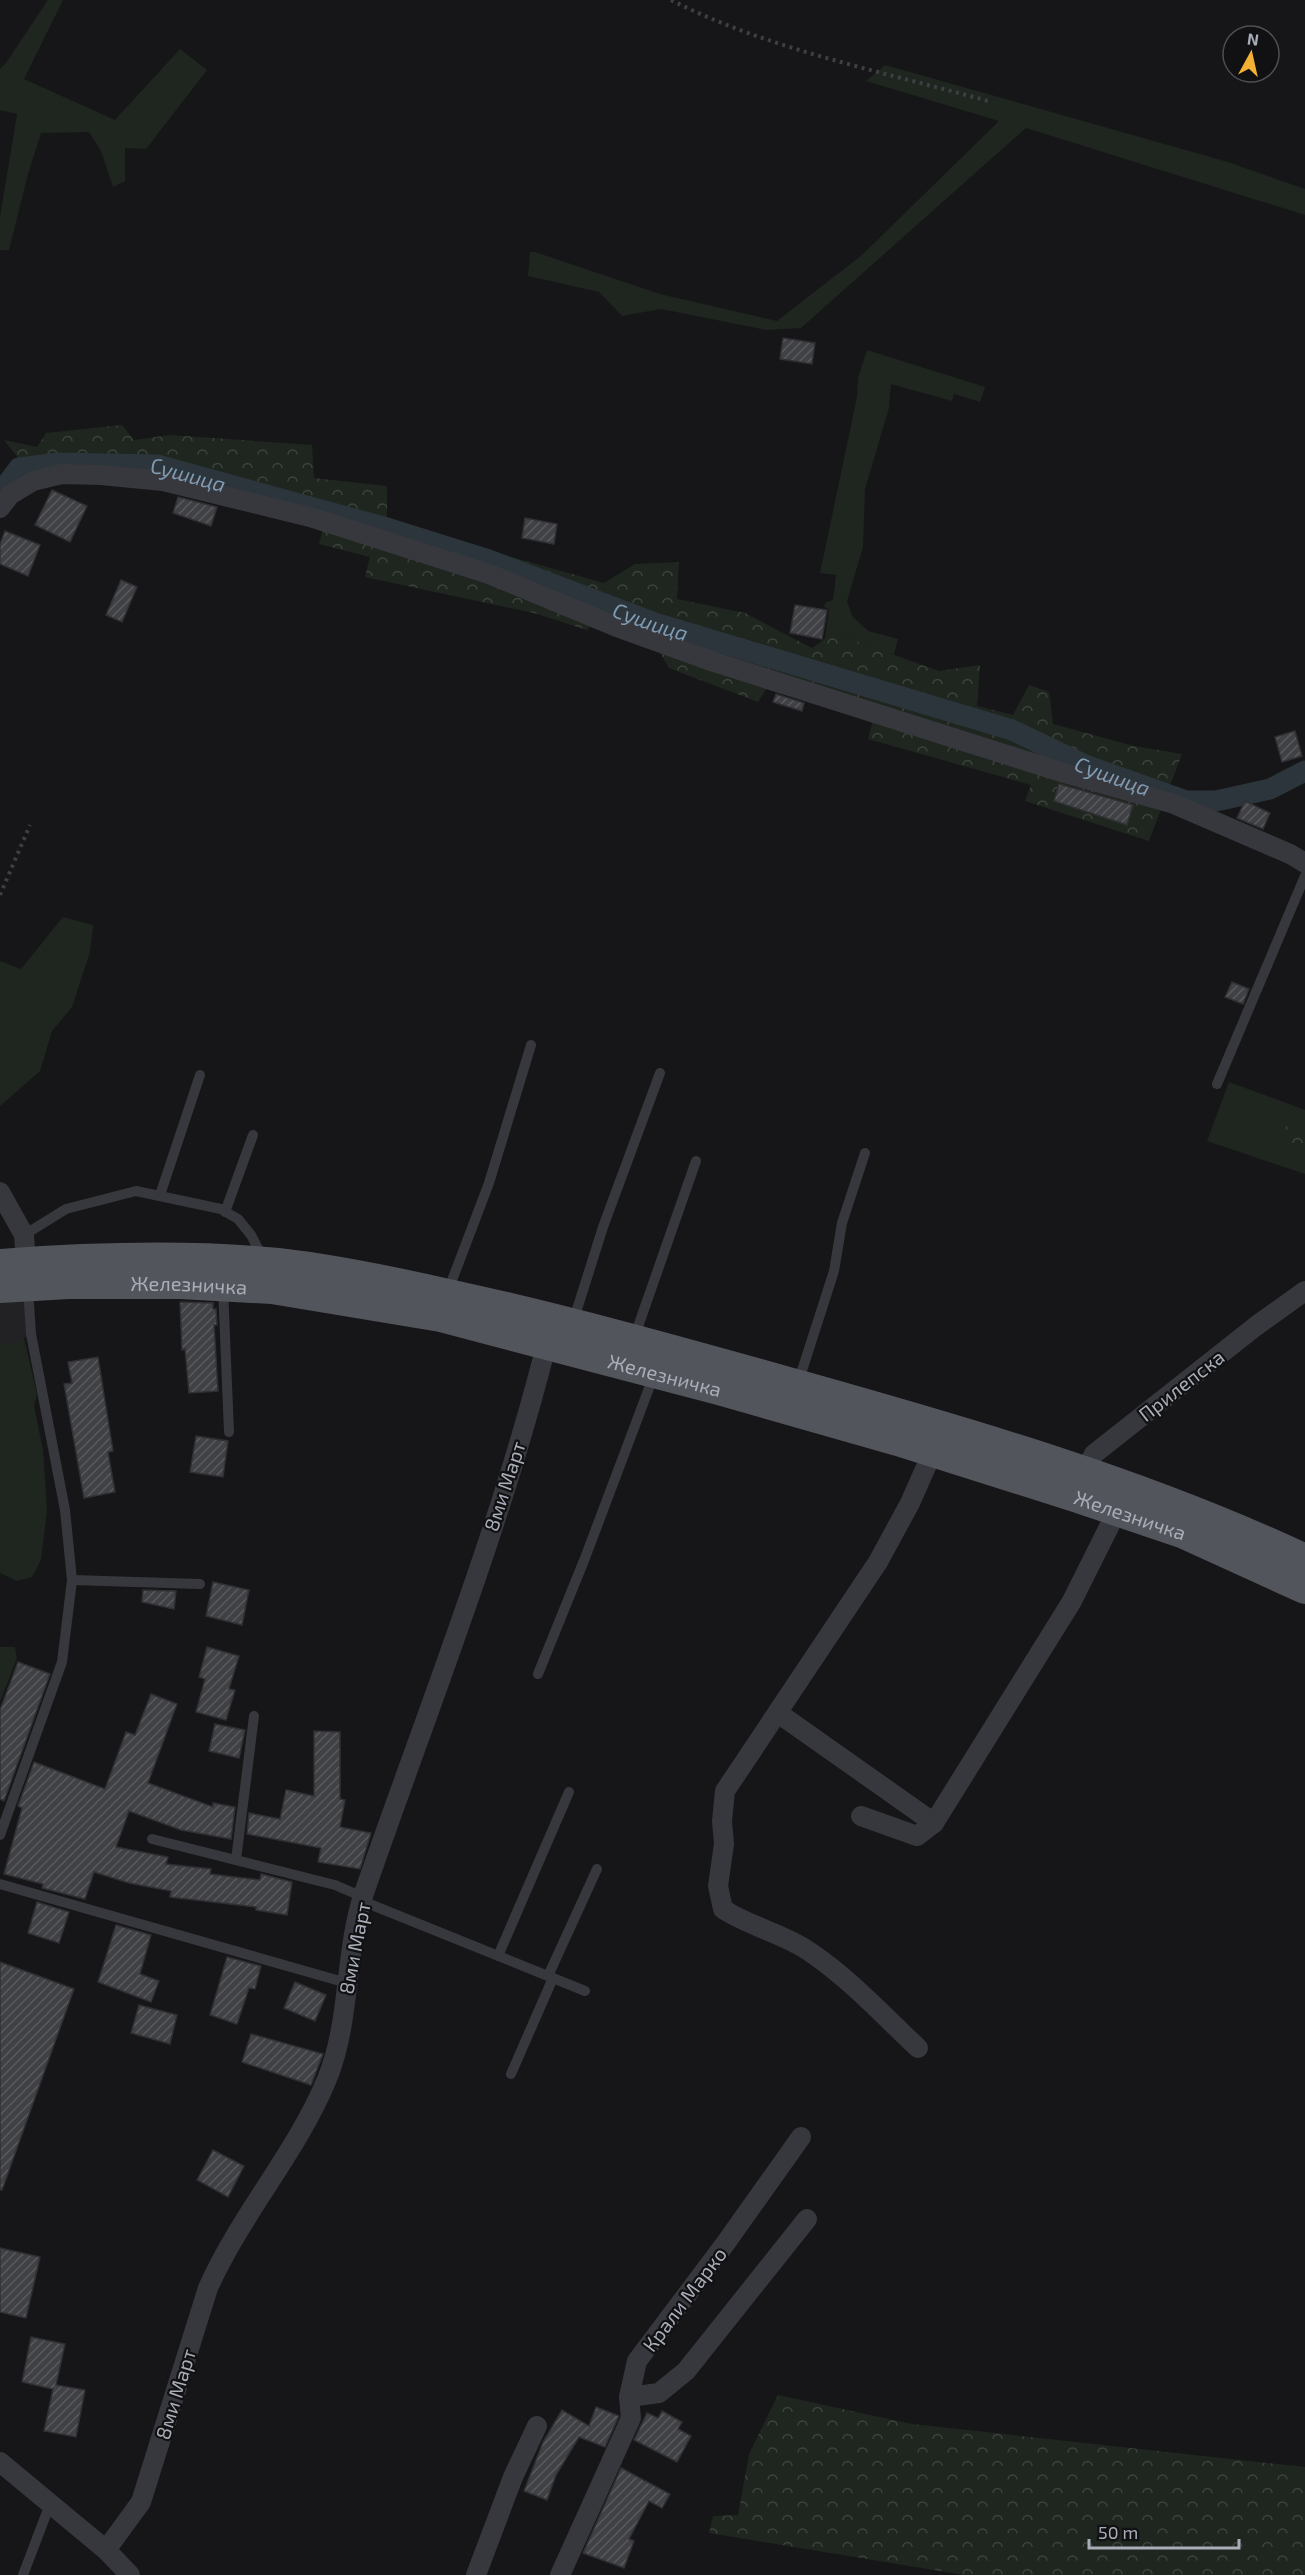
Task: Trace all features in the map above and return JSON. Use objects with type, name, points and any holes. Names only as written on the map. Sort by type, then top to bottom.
[{"type":"main road","name":"Железничка","points":[[16,1267],[121,1259],[222,1260],[266,1263],[336,1273],[447,1294],[557,1329],[655,1372],[933,1451],[1079,1484]]},
{"type":"main road","name":"Железничка","points":[[16,1267],[180,1283],[272,1288],[352,1299],[441,1316],[557,1329],[633,1341],[907,1416],[1122,1499],[1202,1515],[1305,1560]]},
{"type":"main road","name":"Железничка","points":[[1122,1499],[1182,1532],[1305,1588]]},
{"type":"street","points":[[0,508],[10,495],[33,481],[62,474],[101,475],[163,481],[310,516],[489,574],[618,627],[714,662],[1049,768],[1174,804],[1290,854],[1305,863]]},
{"type":"street","points":[[0,1192],[16,1267]]},
{"type":"street","name":"Прилепска","points":[[1079,1484],[1094,1454],[1256,1326],[1305,1291]]},
{"type":"street","name":"8ми Март","points":[[106,2550],[141,2502],[208,2288],[221,2259],[307,2119],[328,2078],[339,2039],[363,1899],[456,1638],[557,1329]]},
{"type":"street","points":[[918,2048],[841,1976],[808,1950],[743,1922],[723,1909],[718,1886],[724,1844],[722,1821],[725,1791],[878,1562],[910,1503],[933,1451]]},
{"type":"street","points":[[861,1816],[917,1836],[934,1823],[1072,1601],[1122,1499]]},
{"type":"street","points":[[778,1713],[934,1823]]},
{"type":"street","name":"Крали Марко","points":[[560,2575],[631,2418],[629,2397],[637,2361],[725,2244],[801,2137]]},
{"type":"street","points":[[629,2397],[659,2393],[686,2372],[807,2219]]},
{"type":"street","points":[[476,2575],[513,2477],[537,2426]]},
{"type":"street","points":[[1,2465],[106,2550],[130,2575]]},
{"type":"lane","points":[[1216,1084],[1305,876]]},
{"type":"lane","points":[[447,1294],[489,1183],[531,1045]]},
{"type":"lane","points":[[557,1329],[603,1227],[660,1073]]},
{"type":"lane","points":[[160,1195],[200,1075]]},
{"type":"lane","points":[[225,1212],[253,1135]]},
{"type":"lane","points":[[797,1386],[834,1270],[842,1223],[865,1153]]},
{"type":"lane","points":[[633,1341],[696,1161]]},
{"type":"lane","points":[[0,1835],[62,1662],[72,1580],[65,1510],[16,1267],[66,1209],[136,1191],[201,1203],[238,1219],[251,1235],[266,1263]]},
{"type":"lane","points":[[222,1285],[229,1432]]},
{"type":"lane","points":[[538,1674],[585,1558],[655,1372]]},
{"type":"lane","points":[[72,1580],[200,1584]]},
{"type":"lane","points":[[236,1860],[254,1716]]},
{"type":"lane","points":[[498,1956],[569,1792]]},
{"type":"lane","points":[[152,1839],[335,1885],[363,1899],[585,1991]]},
{"type":"lane","points":[[511,2073],[597,1869]]},
{"type":"lane","points":[[0,1884],[347,1983]]},
{"type":"lane","points":[[23,2575],[50,2504]]},
{"type":"path","points":[[670,0],[705,18],[765,39],[988,101]]},
{"type":"path","points":[[0,896],[30,825]]},
{"type":"shaded area","points":[[28,1284],[31,1334],[0,1352],[0,1287]]},
{"type":"green space","points":[[48,0],[63,0],[24,79],[115,120],[180,49],[207,70],[146,149],[125,148],[125,181],[113,187],[101,151],[89,132],[41,133],[9,250],[0,250],[0,217],[17,114],[0,110],[0,69]]},
{"type":"green space","points":[[885,65],[1228,162],[1305,189],[1305,215],[1026,128],[801,328],[766,330],[661,309],[622,316],[599,292],[528,276],[530,252],[535,252],[660,294],[777,321],[862,255],[999,121],[866,81]]},
{"type":"green space","points":[[867,350],[985,387],[980,402],[954,394],[952,401],[891,384],[889,408],[865,489],[863,547],[847,601],[852,616],[868,631],[898,639],[894,655],[833,633],[825,639],[829,609],[824,607],[826,602],[833,600],[836,575],[820,573],[857,397],[858,378]]},
{"type":"green space","points":[[122,425],[134,440],[170,435],[312,445],[314,478],[387,486],[387,518],[469,545],[604,583],[635,564],[679,562],[677,599],[745,613],[812,648],[833,633],[939,671],[980,665],[977,706],[1013,715],[1029,685],[1049,692],[1053,724],[1134,746],[1182,754],[1149,841],[1025,801],[1031,785],[868,739],[875,713],[771,681],[758,702],[669,668],[658,649],[596,620],[587,630],[534,613],[365,577],[370,557],[319,544],[323,529],[162,480],[31,474],[4,440],[37,447],[46,433]]},
{"type":"green space","points":[[63,917],[93,925],[90,952],[72,1007],[52,1031],[40,1071],[0,1106],[0,961],[21,969]]},
{"type":"green space","points":[[1229,1082],[1305,1110],[1305,1174],[1207,1141]]},
{"type":"green space","points":[[1291,1116],[1305,1116],[1305,1163],[1278,1142]]},
{"type":"green space","points":[[24,1338],[37,1394],[34,1406],[43,1450],[47,1510],[41,1560],[32,1577],[17,1581],[0,1573],[0,1346]]},
{"type":"green space","points":[[0,1647],[15,1647],[17,1658],[0,1702]]},
{"type":"green space","points":[[778,2395],[912,2424],[1305,2467],[1305,2575],[964,2575],[709,2533],[713,2516],[738,2515],[749,2454]]},
{"type":"building","points":[[783,338],[815,343],[812,364],[780,359]]},
{"type":"building","points":[[52,490],[87,506],[70,542],[35,525]]},
{"type":"building","points":[[178,497],[217,507],[211,526],[173,513]]},
{"type":"building","points":[[525,518],[557,524],[554,544],[522,538]]},
{"type":"building","points":[[5,531],[40,545],[28,576],[0,564],[0,544]]},
{"type":"building","points":[[121,580],[137,587],[122,622],[106,615]]},
{"type":"building","points":[[795,605],[827,610],[822,639],[790,633]]},
{"type":"building","points":[[776,694],[804,703],[802,711],[773,702]]},
{"type":"building","points":[[1295,731],[1302,756],[1282,762],[1275,737]]},
{"type":"building","points":[[1059,784],[1133,805],[1127,825],[1054,801]]},
{"type":"building","points":[[1245,801],[1270,813],[1263,829],[1237,818]]},
{"type":"building","points":[[1232,982],[1249,989],[1243,1004],[1225,997]]},
{"type":"building","points":[[180,1302],[213,1303],[213,1309],[216,1309],[217,1325],[214,1325],[218,1391],[189,1393],[185,1349],[182,1350]]},
{"type":"building","points":[[98,1357],[113,1451],[108,1452],[115,1492],[84,1498],[64,1384],[72,1383],[68,1362]]},
{"type":"building","points":[[196,1436],[228,1441],[223,1477],[190,1472]]},
{"type":"building","points":[[213,1582],[249,1590],[242,1625],[206,1616]]},
{"type":"building","points":[[143,1590],[176,1591],[174,1609],[142,1602]]},
{"type":"building","points":[[207,1647],[239,1656],[229,1689],[235,1690],[226,1720],[196,1712],[205,1679],[199,1677]]},
{"type":"building","points":[[18,1662],[50,1674],[4,1801],[0,1799],[0,1710]]},
{"type":"building","points":[[151,1694],[177,1704],[148,1783],[213,1807],[213,1803],[235,1807],[231,1839],[181,1830],[129,1811],[116,1847],[168,1857],[166,1864],[211,1869],[210,1874],[260,1880],[261,1874],[292,1882],[287,1915],[256,1910],[256,1907],[170,1897],[171,1891],[129,1883],[94,1872],[85,1899],[42,1888],[43,1884],[4,1874],[22,1808],[18,1806],[34,1762],[105,1789],[126,1732],[135,1735]]},
{"type":"building","points":[[215,1724],[245,1730],[239,1758],[209,1751]]},
{"type":"building","points":[[314,1731],[340,1732],[340,1799],[345,1800],[340,1827],[371,1833],[360,1869],[318,1862],[321,1848],[247,1834],[249,1813],[280,1819],[286,1790],[314,1796]]},
{"type":"building","points":[[37,1902],[69,1912],[59,1943],[28,1933]]},
{"type":"building","points":[[116,1925],[151,1935],[140,1974],[159,1981],[151,2002],[98,1982]]},
{"type":"building","points":[[227,1957],[261,1966],[255,1989],[249,1988],[237,2024],[210,2015]]},
{"type":"building","points":[[0,1962],[74,1989],[2,2190],[0,2190]]},
{"type":"building","points":[[295,1982],[326,1995],[315,2021],[284,2008]]},
{"type":"building","points":[[139,2005],[177,2015],[170,2044],[131,2033]]},
{"type":"building","points":[[251,2034],[323,2054],[311,2085],[242,2062]]},
{"type":"building","points":[[213,2150],[244,2166],[228,2197],[197,2180]]},
{"type":"building","points":[[0,2248],[40,2257],[26,2318],[0,2312]]},
{"type":"building","points":[[31,2337],[65,2344],[56,2385],[85,2390],[76,2437],[44,2431],[53,2389],[22,2382]]},
{"type":"building","points":[[596,2407],[619,2416],[605,2447],[579,2437],[556,2475],[547,2500],[524,2491],[543,2442],[562,2410],[589,2426]]},
{"type":"building","points":[[662,2411],[682,2422],[678,2429],[691,2436],[677,2462],[634,2440],[647,2413],[658,2418]]},
{"type":"building","points":[[621,2468],[670,2494],[662,2508],[649,2501],[629,2539],[634,2541],[624,2568],[583,2553]]},
{"type":"waterway","name":"Сушица","points":[[0,493],[19,468],[59,463],[157,465],[387,528],[489,560],[655,623],[1012,730],[1085,765],[1186,801],[1216,801],[1270,789],[1305,771]]}]
